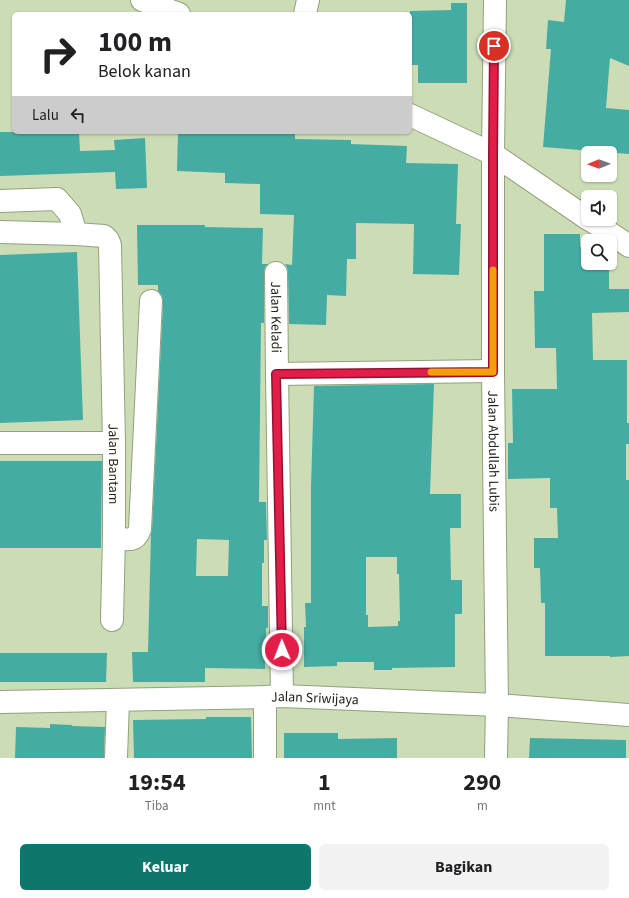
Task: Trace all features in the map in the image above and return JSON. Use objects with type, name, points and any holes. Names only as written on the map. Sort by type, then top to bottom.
[{"type":"street","points":[[142,0],[174,12]]},
{"type":"street","points":[[305,12],[308,0]]},
{"type":"street","name":"Jalan Abdullah Lubis","points":[[495,0],[493,372],[497,705],[496,758]]},
{"type":"street","points":[[412,115],[493,154],[581,214]]},
{"type":"street","points":[[0,201],[56,198],[70,214],[76,234]]},
{"type":"street","points":[[599,226],[629,246]]},
{"type":"street","name":"Jalan Bantam","points":[[0,232],[104,236],[108,240],[110,245],[114,443],[114,538],[126,540],[137,536],[140,529],[151,301]]},
{"type":"street","name":"Jalan Keladi","points":[[265,758],[274,697],[276,273]]},
{"type":"street","points":[[276,374],[493,372]]},
{"type":"street","points":[[0,443],[114,443]]},
{"type":"street","points":[[112,620],[114,538]]},
{"type":"street","name":"Jalan Sriwijaya","points":[[0,702],[274,697],[497,705],[629,715]]},
{"type":"street","points":[[116,758],[118,700]]},
{"type":"building","points":[[566,0],[629,0],[629,66],[610,58],[606,108],[629,110],[629,154],[617,153],[617,146],[581,146],[581,150],[543,147],[551,49],[546,49],[548,20],[564,22]]},
{"type":"building","points":[[451,3],[467,3],[467,83],[418,83],[418,65],[412,65],[412,12],[410,11],[451,10]]},
{"type":"building","points":[[0,132],[12,132],[12,134],[79,134],[80,151],[115,150],[114,140],[145,138],[147,188],[116,189],[115,172],[0,176]]},
{"type":"building","points":[[178,134],[295,134],[295,139],[351,140],[351,144],[407,146],[406,163],[458,164],[456,224],[461,224],[459,275],[413,274],[414,224],[356,223],[356,259],[347,259],[346,296],[327,295],[326,325],[289,324],[288,273],[285,264],[292,265],[294,215],[260,214],[260,184],[225,183],[225,173],[177,171]]},
{"type":"building","points":[[137,225],[205,225],[205,227],[263,228],[262,264],[268,264],[265,267],[264,273],[264,323],[261,323],[259,502],[266,502],[267,540],[264,540],[264,563],[262,563],[262,606],[268,606],[265,669],[205,668],[205,682],[133,682],[132,652],[148,652],[151,534],[163,302],[162,296],[158,291],[158,285],[138,285]],"holes":[[[197,539],[229,540],[228,576],[196,576]]]},
{"type":"building","points":[[544,234],[580,234],[581,270],[609,270],[609,289],[629,289],[629,312],[592,313],[593,360],[627,360],[627,423],[629,423],[629,444],[626,444],[626,480],[629,480],[629,656],[545,656],[545,603],[541,603],[540,568],[534,568],[534,538],[558,538],[557,508],[550,508],[550,478],[508,479],[508,443],[513,443],[512,389],[557,389],[556,348],[535,348],[534,291],[544,291]]},
{"type":"building","points":[[77,252],[83,420],[0,423],[0,255]]},
{"type":"building","points":[[434,384],[430,494],[461,494],[461,528],[450,528],[451,580],[462,580],[462,614],[455,614],[455,667],[392,668],[392,670],[374,670],[374,662],[337,662],[337,666],[304,667],[304,627],[306,627],[305,603],[311,603],[311,487],[314,386]],"holes":[[[366,557],[397,557],[397,574],[399,574],[400,621],[398,621],[398,626],[368,627],[368,615],[366,615]]]},
{"type":"building","points":[[0,461],[102,461],[101,548],[0,548]]},
{"type":"building","points":[[0,653],[107,653],[106,682],[0,682]]},
{"type":"building","points":[[206,717],[251,717],[252,758],[134,758],[133,720],[206,719]]},
{"type":"building","points":[[50,724],[105,727],[104,758],[15,758],[16,727],[50,728]]},
{"type":"building","points":[[284,733],[338,733],[338,739],[397,738],[397,758],[284,758]]},
{"type":"building","points":[[530,738],[626,740],[626,758],[529,758]]},
{"type":"slow traffic","points":[[431,372],[493,372],[493,270]]},
{"type":"route","points":[[282,650],[276,374],[493,372],[494,46]]}]
